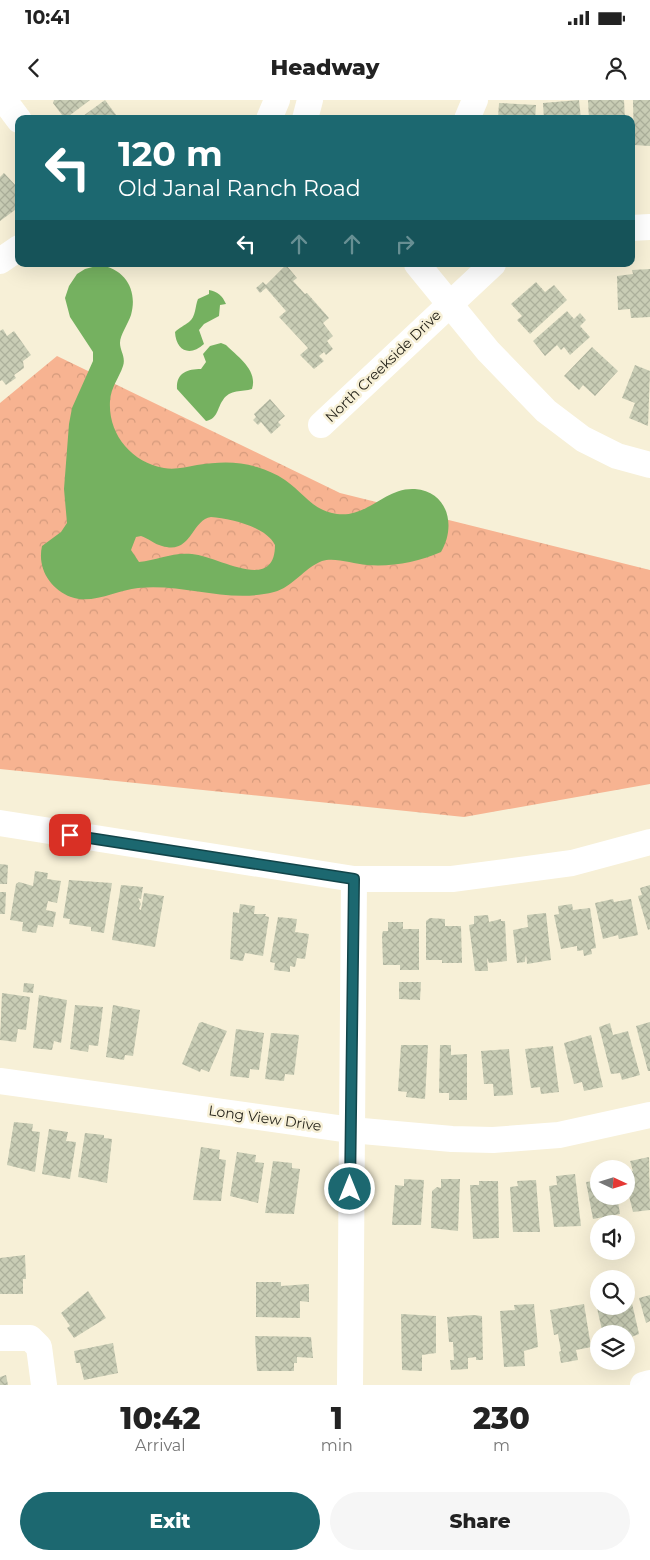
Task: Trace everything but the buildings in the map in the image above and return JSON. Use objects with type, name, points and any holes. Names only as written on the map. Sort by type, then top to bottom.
[{"type":"street","points":[[4,100],[15,115]]},
{"type":"street","points":[[271,115],[277,100]]},
{"type":"street","points":[[306,115],[310,100]]},
{"type":"street","points":[[469,115],[475,100]]},
{"type":"street","points":[[635,228],[650,227]]},
{"type":"street","points":[[0,261],[15,251]]},
{"type":"street","points":[[419,267],[449,304],[490,267]]},
{"type":"street","name":"North Creekside Drive","points":[[321,425],[449,304],[488,352],[562,425],[617,456],[650,465]]},
{"type":"street","points":[[0,823],[354,879],[452,879],[572,863],[650,842]]},
{"type":"street","points":[[350,1385],[354,879]]},
{"type":"street","name":"Long View Drive","points":[[0,1081],[351,1130],[452,1139],[511,1139],[559,1135],[650,1115]]},
{"type":"street","points":[[0,1338],[30,1338],[38,1347],[44,1385]]},
{"type":"street","points":[[643,1385],[650,1383]]},
{"type":"green space","points":[[57,356],[340,493],[650,570],[650,784],[464,817],[0,769],[0,403]]},
{"type":"shaded area","points":[[92,267],[109,267],[123,276],[131,289],[133,306],[120,343],[124,363],[112,391],[110,413],[113,425],[124,445],[141,460],[168,469],[220,463],[235,463],[257,467],[285,480],[321,509],[337,514],[358,512],[385,497],[404,490],[415,489],[426,492],[436,497],[446,512],[448,532],[441,552],[423,559],[386,565],[367,565],[333,560],[322,561],[281,590],[257,595],[223,595],[155,587],[130,589],[96,598],[79,599],[57,589],[43,570],[41,562],[42,546],[61,532],[67,523],[64,489],[69,424],[72,408],[93,361],[93,352],[70,317],[65,298],[69,286],[77,274]],"holes":[[[211,517],[256,528],[270,538],[275,545],[272,560],[266,567],[256,570],[243,569],[192,554],[172,555],[139,562],[131,550],[136,537],[141,536],[162,546],[180,546],[204,519]]]},
{"type":"shaded area","points":[[209,290],[219,294],[226,304],[220,305],[219,316],[204,324],[199,330],[204,344],[194,350],[185,350],[178,344],[175,332],[191,320],[198,299],[209,294]]},
{"type":"shaded area","points":[[221,343],[226,345],[246,364],[252,376],[252,389],[226,396],[215,416],[206,421],[177,389],[177,384],[178,379],[183,373],[201,369],[206,362],[203,354],[210,346]]},
{"type":"route","points":[[70,835],[354,879],[350,1189]]}]
